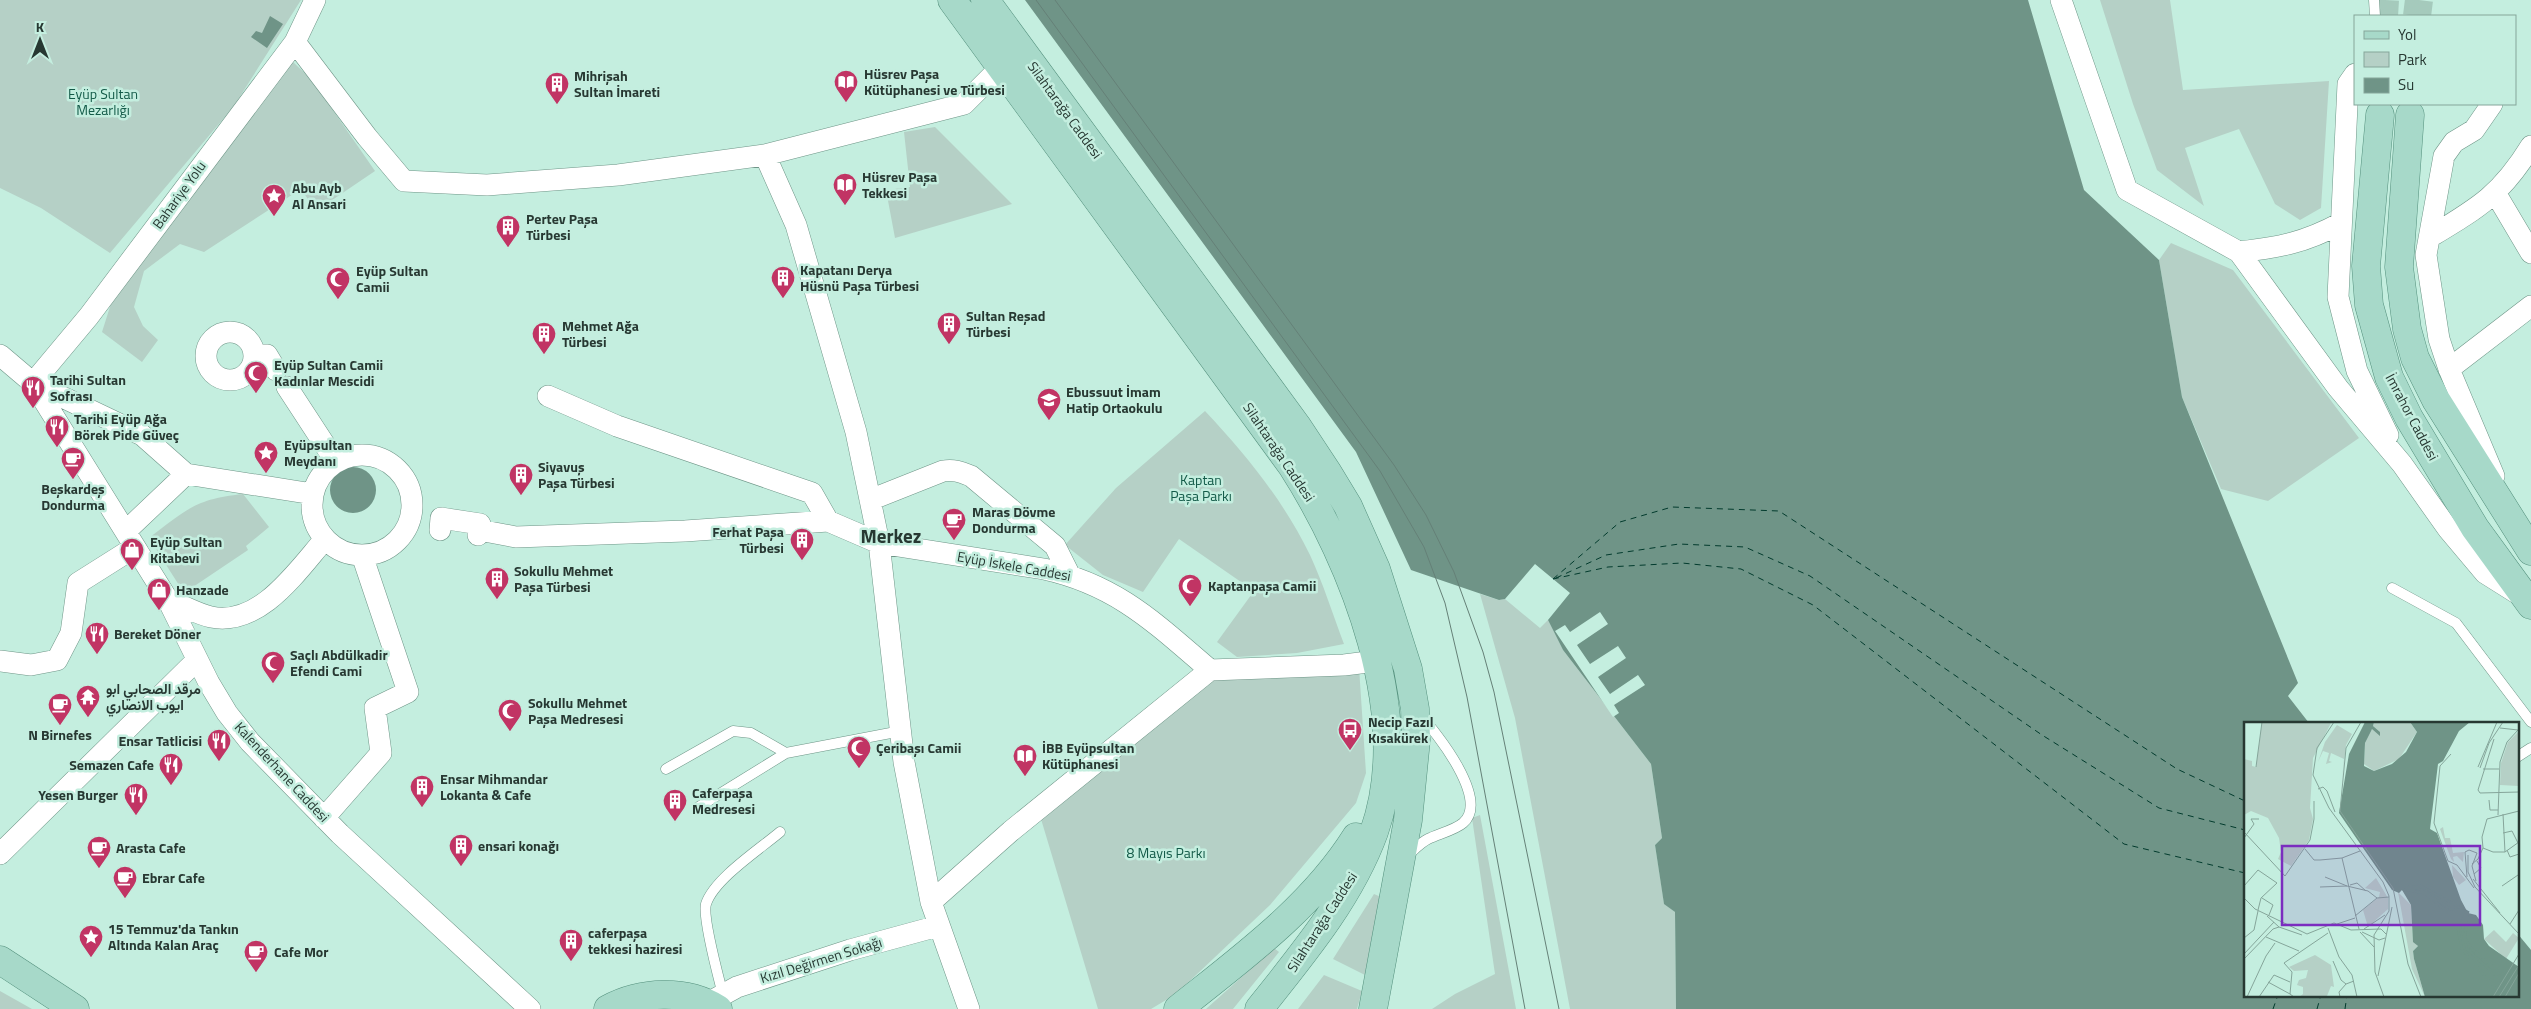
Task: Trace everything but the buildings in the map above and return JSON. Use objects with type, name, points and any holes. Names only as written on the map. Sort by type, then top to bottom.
[{"type":"main road","name":"Silahtarağa Caddesi","points":[[952,0],[1292,466],[1309,492],[1351,584],[1372,643],[1386,716],[1386,762],[1383,794],[1374,832],[1357,870],[1320,928],[1286,976],[1258,1009]]},
{"type":"main road","name":"Silahtarağa Caddesi","points":[[984,0],[1250,362],[1328,473],[1348,506],[1376,569],[1408,668],[1415,709],[1416,740],[1402,859],[1372,1009]]},
{"type":"main road","name":"İmrahor Caddesi","points":[[2380,115],[2366,266],[2370,305],[2377,340],[2389,377],[2409,418],[2475,528],[2529,602]]},
{"type":"main road","points":[[2410,115],[2399,267],[2407,330],[2415,358],[2436,400],[2525,542]]},
{"type":"main road","points":[[1178,1009],[1269,933],[1325,881],[1341,861],[1383,794]]},
{"type":"main road","points":[[0,960],[75,1009]]},
{"type":"main road","points":[[608,1009],[640,997],[662,994],[716,1002]]},
{"type":"street","name":"Bahariye Yolu","points":[[34,383],[89,316],[295,42],[315,0]]},
{"type":"street","points":[[2061,0],[2127,190],[2239,252],[2338,388],[2402,464],[2448,528],[2485,573],[2529,602]]},
{"type":"street","points":[[295,42],[366,137],[404,181],[487,185],[618,175],[765,155],[964,104],[1001,67]]},
{"type":"street","points":[[2354,75],[2348,84],[2338,297],[2357,370],[2402,464]]},
{"type":"street","points":[[2491,105],[2474,130],[2454,142],[2444,156],[2426,255],[2439,339],[2449,369],[2525,542]]},
{"type":"street","points":[[2430,237],[2496,194],[2515,172],[2531,146]]},
{"type":"street","points":[[765,155],[796,225],[856,432],[879,543],[904,762],[930,902],[970,1009]]},
{"type":"street","points":[[2496,194],[2531,253]]},
{"type":"street","points":[[2239,252],[2286,246],[2312,238],[2341,224]]},
{"type":"street","points":[[2449,369],[2531,306]]},
{"type":"street","points":[[254,354],[267,355],[336,462]]},
{"type":"street","points":[[0,355],[34,383],[142,435],[186,474],[313,494]]},
{"type":"street","name":"Kalenderhane Caddesi","points":[[34,383],[168,600],[197,660],[227,713],[250,742],[324,818],[530,1009]]},
{"type":"street","points":[[411,519],[441,526],[442,518],[479,530],[516,537],[684,531],[828,521],[812,493],[617,426],[548,396]]},
{"type":"street","points":[[351,456],[369,456],[385,461],[398,471],[408,485],[412,501],[411,519],[404,534],[392,546],[378,553],[362,556],[346,553],[331,545],[320,534],[313,519],[313,494],[323,473],[336,462],[351,456]]},
{"type":"street","points":[[870,500],[943,471],[954,470],[963,473],[971,476],[1056,546],[1069,574]]},
{"type":"street","points":[[0,661],[31,665],[58,660],[71,633],[78,583],[130,539],[186,474]]},
{"type":"street","name":"Eyüp İskele Caddesi","points":[[828,521],[879,543],[1069,574],[1098,585],[1144,613],[1210,670]]},
{"type":"street","points":[[168,600],[211,616],[235,618],[257,608],[289,580],[325,539]]},
{"type":"street","points":[[324,818],[381,753],[375,708],[408,692],[362,556]]},
{"type":"street","points":[[0,854],[197,660]]},
{"type":"street","points":[[930,902],[1011,831],[1210,670],[1344,665],[1376,661]]},
{"type":"street","name":"Kızıl Değirmen Sokağı","points":[[716,1002],[737,987],[831,956],[938,926]]},
{"type":"lane","points":[[2374,0],[2375,15]]},
{"type":"lane","points":[[2392,588],[2456,623],[2531,722]]},
{"type":"lane","points":[[1402,859],[1426,841],[1464,823],[1470,810],[1468,792],[1463,775],[1436,733],[1415,709]]},
{"type":"lane","points":[[666,769],[733,732],[751,733],[786,753]]},
{"type":"lane","points":[[697,808],[786,753],[901,732]]},
{"type":"lane","points":[[2518,756],[2531,748]]},
{"type":"lane","points":[[716,1002],[714,963],[706,905],[717,886],[780,832]]},
{"type":"green space","name":"Eyüp Sultan Mezarlığı","points":[[0,0],[301,0],[234,106],[110,253],[41,208],[0,188]]},
{"type":"green space","points":[[2100,0],[2170,0],[2183,90],[2329,81],[2321,208],[2300,220],[2275,204],[2239,129],[2185,148],[2204,206],[2157,170],[2133,104]]},
{"type":"green space","points":[[293,62],[312,80],[375,171],[316,211],[301,189],[204,252],[180,244],[144,271],[134,307],[143,326],[158,340],[142,362],[102,332],[115,291]]},
{"type":"green space","points":[[935,127],[1012,204],[895,238],[886,190],[910,187],[904,132]]},
{"type":"green space","points":[[2171,243],[2233,270],[2359,438],[2268,501],[2221,489],[2182,397],[2159,260]]},
{"type":"green space","name":"Kaptan Paşa Parkı","points":[[1205,411],[1250,462],[1288,516],[1315,566],[1344,644],[1297,653],[1237,657],[1217,642],[1254,591],[1179,539],[1143,592],[1103,575],[1065,545],[1116,488]]},
{"type":"green space","points":[[243,494],[269,527],[246,546],[248,550],[184,593],[149,538],[192,507],[213,499]]},
{"type":"green space","points":[[1480,594],[1499,600],[1505,599],[1540,628],[1548,620],[1563,650],[1651,764],[1662,838],[1655,845],[1664,903],[1675,912],[1676,1009],[1570,1009],[1515,718]]},
{"type":"green space","name":"8 Mayıs Parkı","points":[[1210,664],[1359,667],[1366,773],[1356,803],[1270,905],[1176,994],[1151,1009],[1098,1009],[1041,819]]},
{"type":"green space","points":[[1480,815],[1516,1009],[1432,1009],[1455,994],[1495,974],[1472,818]]},
{"type":"green space","points":[[1374,894],[1381,897],[1365,975],[1333,959]]},
{"type":"green space","points":[[1274,948],[1279,952],[1233,1009],[1206,1009]]},
{"type":"green space","points":[[1324,975],[1362,991],[1357,1009],[1298,1009]]},
{"type":"green space","points":[[0,991],[32,1009],[0,1009]]},
{"type":"water","points":[[1025,0],[2028,0],[2084,190],[2159,260],[2182,397],[2298,683],[2288,696],[2308,722],[2244,722],[2244,996],[2518,996],[2518,934],[2531,950],[2531,1009],[1676,1009],[1675,912],[1664,904],[1655,845],[1662,838],[1651,764],[1563,650],[1548,620],[1570,593],[1535,564],[1505,599],[1499,600],[1411,570],[1356,452]]},
{"type":"water","points":[[270,16],[283,24],[267,48],[251,37],[256,31],[262,33]]},
{"type":"water","points":[[353,467],[366,471],[372,477],[376,490],[372,503],[366,509],[353,513],[340,509],[334,503],[330,490],[334,477],[340,471]]},
{"type":"pier","points":[[1600,612],[1608,624],[1577,645],[1590,664],[1618,646],[1626,658],[1598,677],[1610,694],[1638,675],[1645,685],[1614,705],[1619,713],[1613,717],[1555,631],[1565,625],[1570,632]]},
{"type":"ferry route","points":[[1553,579],[1620,522],[1672,507],[1779,511],[2177,769],[2244,801]]},
{"type":"ferry route","points":[[1556,578],[1606,555],[1679,544],[1745,547],[1810,576],[2042,735],[2159,808],[2244,830]]},
{"type":"ferry route","points":[[1553,579],[1608,567],[1682,563],[1741,569],[1813,605],[2124,844],[2244,873]]},
{"type":"ferry route","points":[[2273,1009],[2278,996]]},
{"type":"ferry route","points":[[2317,1009],[2321,996]]},
{"type":"ferry route","points":[[2345,1009],[2347,996]]},
{"type":"tunnel","points":[[2384,15],[2385,0]]},
{"type":"tunnel","points":[[2417,15],[2419,0]]},
{"type":"tram line","points":[[1036,0],[1380,471],[1424,547],[1445,603],[1467,697],[1525,1009]]},
{"type":"tram line","points":[[1055,0],[1394,465],[1426,515],[1454,572],[1483,652],[1494,692],[1559,1009]]},
{"type":"place","name":"Hüsrev Paşa Kütüphanesi ve Türbesi","points":[[846,103]]},
{"type":"place","name":"Mihrişah Sultan İmareti","points":[[557,105]]},
{"type":"place","name":"Hüsrev Paşa Tekkesi","points":[[845,206]]},
{"type":"place","name":"Abu Ayb Al Ansari","points":[[274,217]]},
{"type":"place","name":"Pertev Paşa Türbesi","points":[[508,248]]},
{"type":"place","name":"Kapatanı Derya Hüsnü Paşa Türbesi","points":[[783,299]]},
{"type":"place","name":"Eyüp Sultan Camii","points":[[338,300]]},
{"type":"place","name":"Sultan Reşad Türbesi","points":[[949,345]]},
{"type":"place","name":"Mehmet Ağa Türbesi","points":[[544,355]]},
{"type":"place","name":"Eyüp Sultan Camii Kadınlar Mescidi","points":[[256,394]]},
{"type":"place","name":"Tarihi Sultan Sofrası","points":[[33,409]]},
{"type":"place","name":"Ebussuut İmam Hatip Ortaokulu","points":[[1049,421]]},
{"type":"place","name":"Tarihi Eyüp Ağa Börek Pide Güveç","points":[[57,448]]},
{"type":"place","name":"Eyüpsultan Meydanı","points":[[266,474]]},
{"type":"place","name":"Beşkardeş Dondurma","points":[[73,480]]},
{"type":"place","name":"Siyavuş Paşa Türbesi","points":[[521,496]]},
{"type":"place","name":"Maras Dövme Dondurma","points":[[954,541]]},
{"type":"place","name":"Ferhat Paşa Türbesi","points":[[802,561]]},
{"type":"place","name":"Eyüp Sultan Kitabevi","points":[[132,571]]},
{"type":"place","name":"Sokullu Mehmet Paşa Türbesi","points":[[497,600]]},
{"type":"place","name":"Kaptanpaşa Camii","points":[[1190,607]]},
{"type":"place","name":"Hanzade","points":[[159,611]]},
{"type":"place","name":"Bereket Döner","points":[[97,655]]},
{"type":"place","name":"Saçlı Abdülkadir Efendi Cami","points":[[273,684]]},
{"type":"place","name":"مرقد الصحابي ابو ايوب الانصاري","points":[[88,718]]},
{"type":"place","name":"N Birnefes","points":[[60,726]]},
{"type":"place","name":"Sokullu Mehmet Paşa Medresesi","points":[[510,732]]},
{"type":"place","name":"Necip Fazıl Kısakürek","points":[[1350,751]]},
{"type":"place","name":"Ensar Tatlicisi","points":[[219,762]]},
{"type":"place","name":"Çeribaşı Camii","points":[[859,769]]},
{"type":"place","name":"İBB Eyüpsultan Kütüphanesi","points":[[1025,777]]},
{"type":"place","name":"Semazen Cafe","points":[[171,786]]},
{"type":"place","name":"Ensar Mihmandar Lokanta & Cafe","points":[[422,808]]},
{"type":"place","name":"Yesen Burger","points":[[136,816]]},
{"type":"place","name":"Caferpaşa Medresesi","points":[[675,822]]},
{"type":"place","name":"ensari konağı","points":[[461,867]]},
{"type":"place","name":"Arasta Cafe","points":[[99,869]]},
{"type":"place","name":"Ebrar Cafe","points":[[125,899]]},
{"type":"place","name":"15 Temmuz'da Tankın Altında Kalan Araç","points":[[91,958]]},
{"type":"place","name":"caferpaşa tekkesi haziresi","points":[[571,962]]},
{"type":"place","name":"Cafe Mor","points":[[256,973]]},
{"type":"district","name":"Merkez","points":[[891,536]]}]
